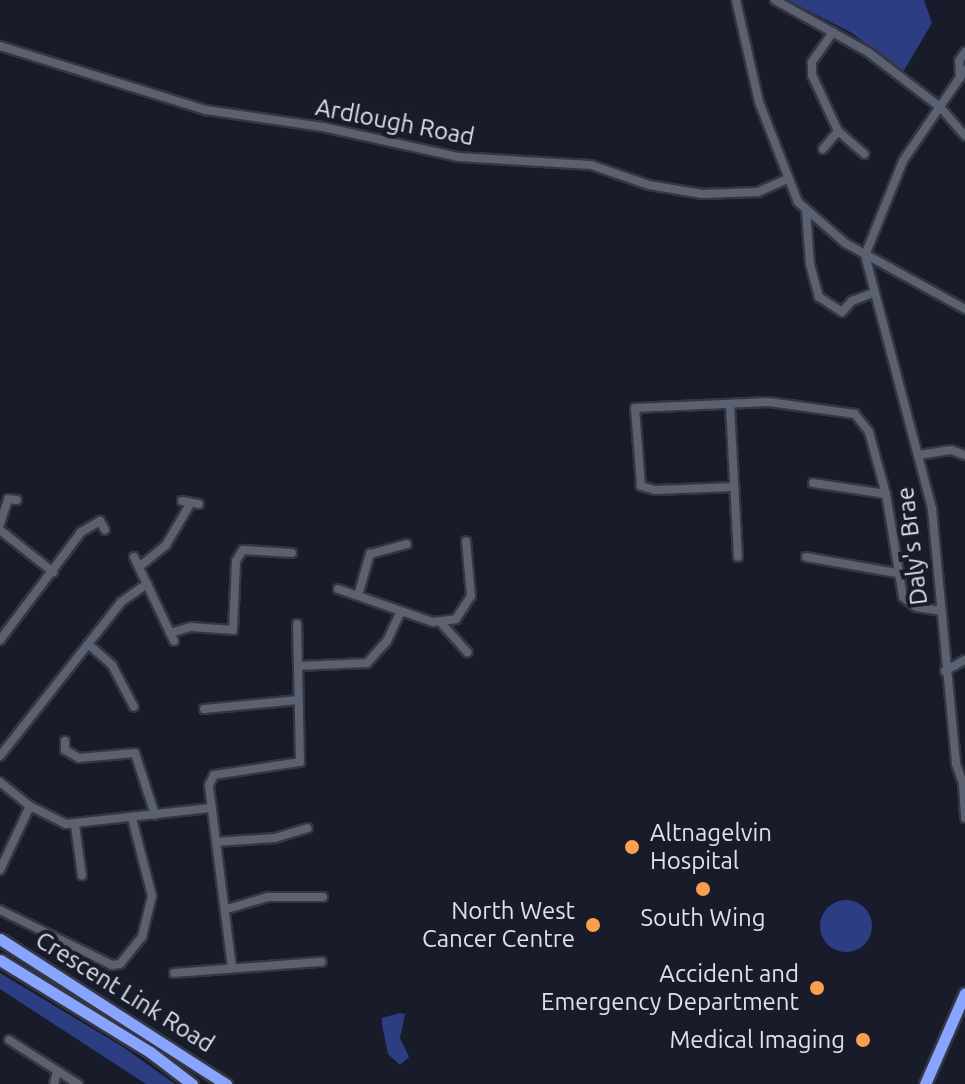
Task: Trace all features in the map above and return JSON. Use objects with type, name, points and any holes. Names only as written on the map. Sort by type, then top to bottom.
[{"type":"highway","name":"Crescent Link Road","points":[[0,939],[226,1084]]},
{"type":"highway","name":"Crescent Link Road","points":[[0,960],[150,1052],[192,1084]]},
{"type":"highway","points":[[925,1084],[965,993]]},
{"type":"street","points":[[736,0],[747,62],[787,179],[806,210],[865,255],[965,309]]},
{"type":"street","points":[[775,0],[833,32],[940,107],[965,136]]},
{"type":"street","points":[[833,32],[811,69],[838,131],[864,154]]},
{"type":"street","name":"Ardlough Road","points":[[0,46],[206,110],[323,127],[458,157],[591,165],[649,185],[702,194],[758,192],[787,179]]},
{"type":"street","points":[[865,255],[897,173],[962,74],[959,61],[965,52]]},
{"type":"street","points":[[823,149],[838,131]]},
{"type":"street","points":[[806,210],[810,264],[819,297],[842,312],[852,301],[873,293]]},
{"type":"street","name":"Daly's Brae","points":[[865,255],[919,455],[935,530],[945,671],[964,788],[965,818]]},
{"type":"street","points":[[734,487],[646,490],[636,471],[635,408],[769,402],[845,412],[863,421],[886,494],[903,597],[916,607],[940,611]]},
{"type":"street","points":[[730,405],[738,557]]},
{"type":"street","points":[[919,455],[951,450],[965,455]]},
{"type":"street","points":[[813,483],[886,494]]},
{"type":"street","points":[[17,500],[8,499],[0,527],[53,572]]},
{"type":"street","points":[[139,567],[166,545],[190,504]]},
{"type":"street","points":[[0,640],[88,526],[100,521],[105,530]]},
{"type":"street","points":[[442,624],[467,608],[466,541]]},
{"type":"street","points":[[359,592],[370,554],[407,544]]},
{"type":"street","points":[[134,557],[172,637],[203,626],[233,630],[236,561],[243,550],[292,553]]},
{"type":"street","points":[[806,557],[897,573]]},
{"type":"street","points":[[0,756],[124,599],[147,584]]},
{"type":"street","points":[[338,589],[359,592],[401,611],[442,624],[467,652]]},
{"type":"street","points":[[298,666],[367,663],[387,641],[401,611]]},
{"type":"street","points":[[232,968],[227,909],[210,808],[214,775],[300,762],[297,624]]},
{"type":"street","points":[[88,644],[112,665],[128,703]]},
{"type":"street","points":[[945,671],[965,660]]},
{"type":"street","points":[[204,709],[299,700]]},
{"type":"street","points":[[65,741],[65,750],[79,758],[135,753],[155,815]]},
{"type":"street","points":[[0,782],[30,806],[75,825],[210,808]]},
{"type":"street","points":[[0,870],[30,806]]},
{"type":"street","points":[[0,910],[112,965],[120,964],[142,937],[152,896],[132,818]]},
{"type":"street","points":[[75,825],[82,876]]},
{"type":"street","points":[[216,842],[275,838],[308,828]]},
{"type":"street","points":[[227,909],[268,897],[323,897]]},
{"type":"street","points":[[174,973],[322,962]]},
{"type":"street","points":[[9,1040],[78,1084]]},
{"type":"street","points":[[54,1084],[57,1071]]},
{"type":"shaded area","points":[[787,0],[924,0],[932,23],[903,72],[852,33]]},
{"type":"shaded area","points":[[846,900],[865,907],[872,926],[865,945],[846,952],[827,945],[820,926],[827,907]]},
{"type":"shaded area","points":[[0,973],[123,1047],[175,1084],[146,1084],[0,989]]},
{"type":"shaded area","points":[[405,1014],[400,1038],[409,1057],[400,1065],[388,1054],[382,1018]]},
{"type":"place","name":"Altnagelvin Hospital","points":[[632,847]]},
{"type":"place","name":"South Wing","points":[[703,889]]},
{"type":"place","name":"North West Cancer Centre","points":[[593,925]]},
{"type":"place","name":"Accident and Emergency Department","points":[[817,988]]},
{"type":"place","name":"Medical Imaging","points":[[863,1040]]}]
